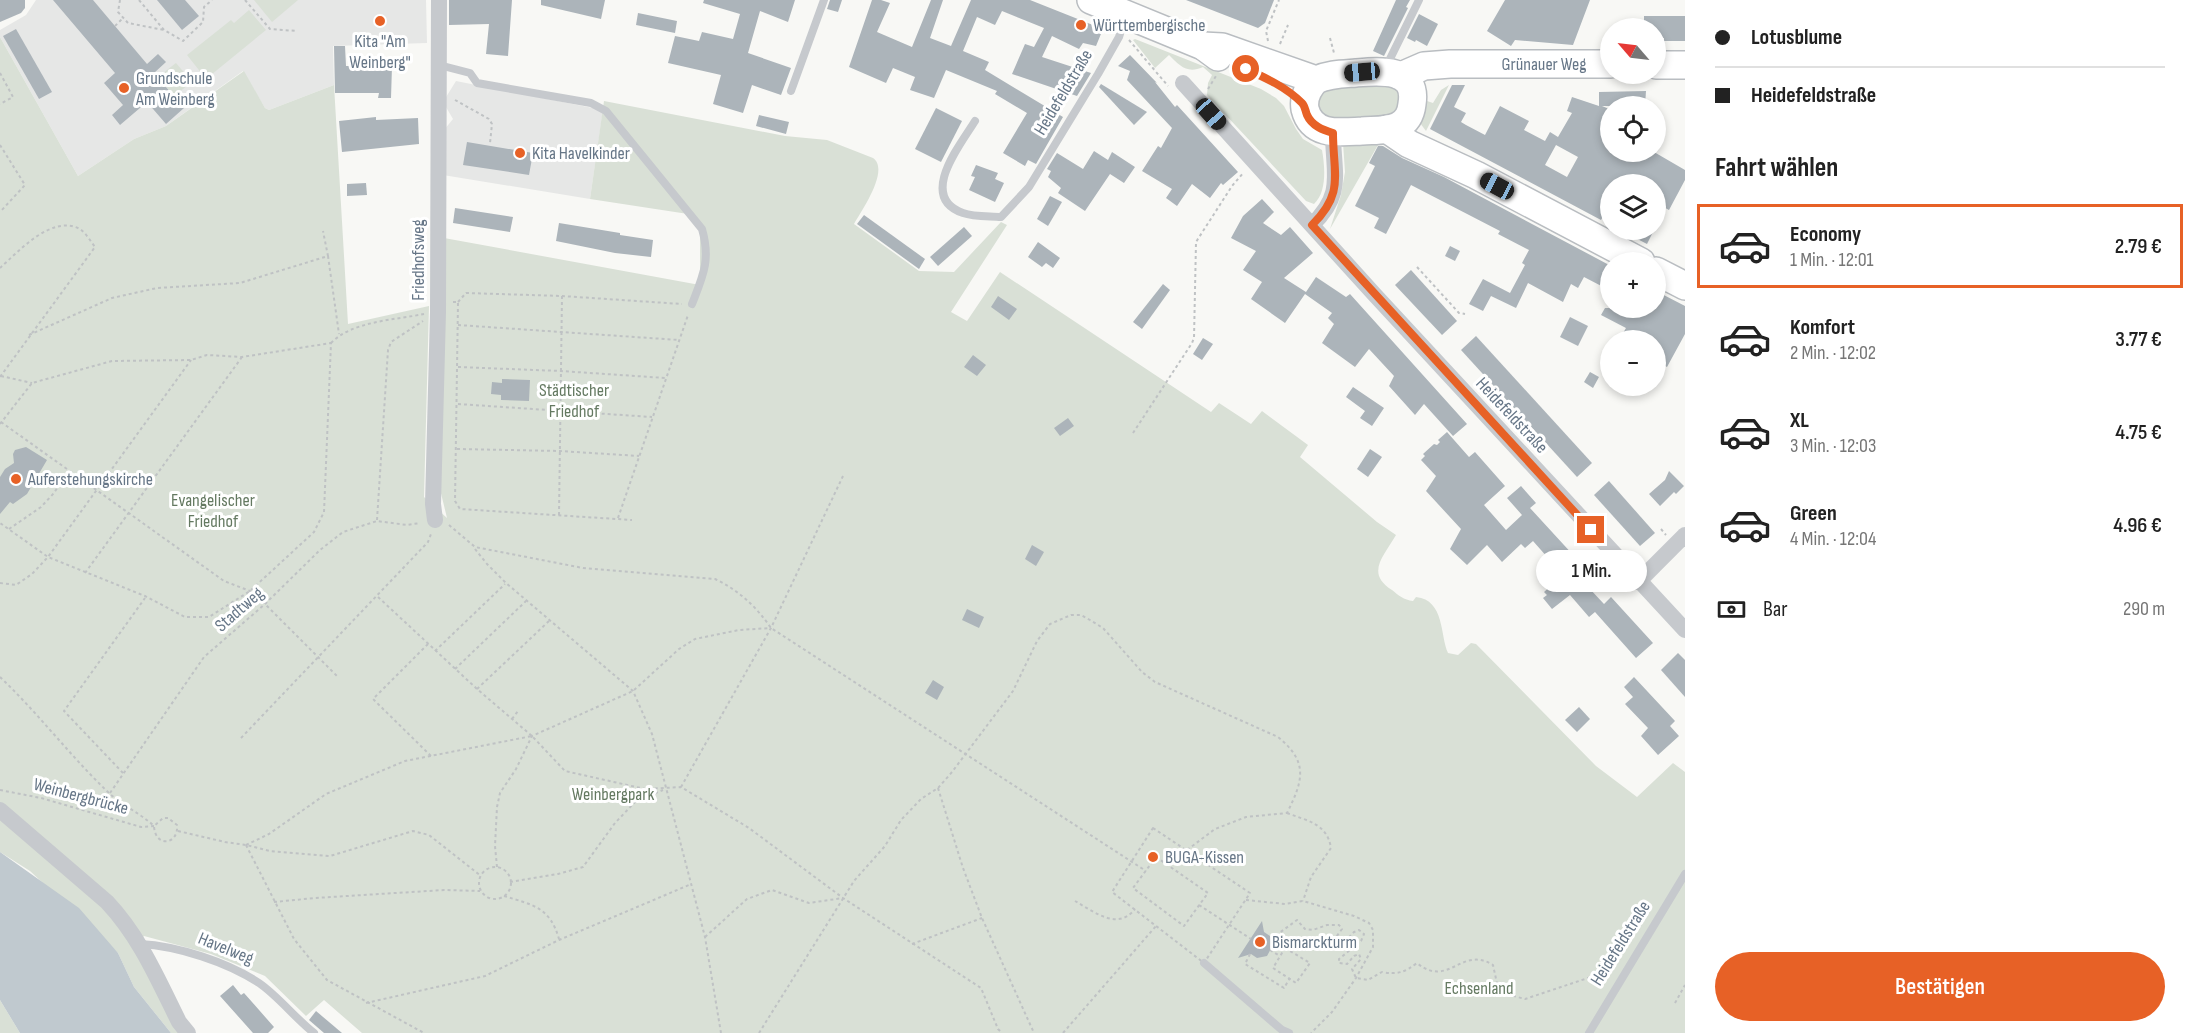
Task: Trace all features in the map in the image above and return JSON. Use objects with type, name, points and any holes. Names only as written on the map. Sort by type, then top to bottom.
[{"type":"main road","points":[[1091,0],[1266,78],[1285,89],[1304,105],[1309,118],[1324,131],[1333,133],[1399,98]]},
{"type":"main road","points":[[1214,54],[1222,47],[1316,80]]},
{"type":"main road","name":"Grünauer Weg","points":[[1399,98],[1424,66],[1600,64]]},
{"type":"main road","points":[[1666,65],[1685,65]]},
{"type":"main road","points":[[1304,105],[1306,92],[1316,80],[1325,76],[1399,98]]},
{"type":"main road","points":[[1399,98],[1409,144],[1476,175],[1622,252]]},
{"type":"main road","points":[[1666,276],[1685,286]]},
{"type":"street","name":"Friedhofsweg","points":[[435,520],[433,504],[438,307],[439,0]]},
{"type":"street","name":"Heidefeldstraße","points":[[1183,83],[1638,582],[1685,630]]},
{"type":"street","points":[[1312,225],[1322,215],[1334,193],[1336,178],[1333,133]]},
{"type":"street","points":[[1638,582],[1685,536]]},
{"type":"street","points":[[0,810],[107,902],[140,944],[179,1022],[188,1033]]},
{"type":"lane","points":[[791,91],[824,0]]},
{"type":"lane","points":[[1399,98],[1419,0]]},
{"type":"lane","name":"Heidefeldstraße","points":[[975,121],[947,167],[943,192],[950,204],[963,213],[1001,217],[1029,187],[1119,37],[1126,15]]},
{"type":"lane","points":[[439,65],[470,73],[477,83],[591,103],[606,111],[702,229],[707,247],[704,274],[692,304]]},
{"type":"lane","name":"Heidefeldstraße","points":[[1589,1033],[1685,874]]},
{"type":"lane","name":"Havelweg","points":[[140,944],[158,945],[210,960],[243,974],[260,984],[314,1033]]},
{"type":"lane","points":[[1204,963],[1282,1030],[1289,1033]]},
{"type":"path","points":[[120,0],[118,12],[128,23],[165,30],[183,40],[204,22],[204,7],[212,0]]},
{"type":"path","points":[[139,0],[165,30]]},
{"type":"path","points":[[246,0],[270,29],[297,32]]},
{"type":"path","points":[[1271,64],[1266,31],[1279,0]]},
{"type":"path","points":[[1126,15],[1127,38],[1170,87],[1183,83],[1207,92],[1214,54]]},
{"type":"path","points":[[115,26],[123,18]]},
{"type":"path","points":[[1271,64],[1288,25]]},
{"type":"path","points":[[0,73],[13,97],[0,104]]},
{"type":"path","points":[[439,86],[460,104],[489,119],[492,124],[490,143]]},
{"type":"path","points":[[0,145],[25,185],[0,212]]},
{"type":"path","points":[[1133,433],[1194,338],[1196,242],[1232,186],[1253,161]]},
{"type":"path","points":[[0,268],[37,236],[61,225],[81,230],[95,247],[0,376],[32,383],[112,361],[191,360],[207,355],[242,357],[331,343],[351,328],[458,302],[466,293],[692,304],[618,518]]},
{"type":"path","points":[[323,231],[339,335]]},
{"type":"path","points":[[29,335],[112,298],[157,288],[240,283],[328,256]]},
{"type":"path","points":[[1417,267],[1459,313],[1465,314]]},
{"type":"path","points":[[559,515],[562,296]]},
{"type":"path","points":[[458,302],[455,501],[460,509],[632,520]]},
{"type":"path","points":[[377,521],[388,350],[392,342],[438,307]]},
{"type":"path","points":[[458,325],[679,339]]},
{"type":"path","points":[[0,523],[48,557],[145,596],[185,617],[209,617],[249,591],[314,532],[324,512],[331,343]]},
{"type":"path","points":[[85,573],[242,357]]},
{"type":"path","points":[[0,583],[16,585],[32,574],[48,557],[191,360]]},
{"type":"path","points":[[458,367],[666,378]]},
{"type":"path","points":[[32,383],[0,423],[224,580],[249,591],[338,676]]},
{"type":"path","points":[[458,404],[652,417]]},
{"type":"path","points":[[457,449],[560,451],[639,456]]},
{"type":"path","points":[[9,529],[41,507],[54,493],[68,470]]},
{"type":"path","points":[[681,787],[771,628],[843,476]]},
{"type":"path","points":[[241,738],[428,542],[435,520],[448,524],[475,547],[506,584],[633,691],[652,734],[705,937],[721,1033]]},
{"type":"path","name":"Stadtweg","points":[[110,794],[204,657],[265,604],[320,550],[343,532],[377,521],[406,525],[435,520]]},
{"type":"path","points":[[475,547],[583,568],[714,579],[731,587],[759,611],[771,628],[1146,871]]},
{"type":"path","points":[[435,651],[506,584]]},
{"type":"path","points":[[123,773],[64,711],[145,596]]},
{"type":"path","points":[[378,596],[435,651],[532,736],[566,771],[645,789],[681,787],[749,828],[843,898],[981,988],[998,1029],[1002,1033]]},
{"type":"path","points":[[455,669],[526,601]]},
{"type":"path","points":[[759,1033],[854,881],[885,846],[902,820],[921,799],[938,788],[1013,691],[1037,641],[1050,624],[1060,619],[1081,615],[1103,628],[1142,672],[1155,682],[1278,737],[1297,758],[1301,773],[1298,790],[1287,813]]},
{"type":"path","points":[[477,689],[550,620]]},
{"type":"path","points":[[246,844],[269,834],[326,794],[405,761],[532,736],[633,691],[679,649],[695,639],[739,630],[771,628]]},
{"type":"path","points":[[428,644],[374,699],[431,756]]},
{"type":"path","points":[[0,677],[24,699],[110,794],[142,814],[154,826],[155,834],[160,840],[167,841],[174,838],[178,831],[177,825],[168,818],[163,818],[154,826]]},
{"type":"path","points":[[512,719],[518,711]]},
{"type":"path","points":[[497,867],[495,846],[497,807],[501,793],[516,770],[532,736]]},
{"type":"path","points":[[938,788],[963,868],[982,918],[1034,1033]]},
{"type":"path","points":[[510,882],[558,874],[583,867],[615,823],[636,801],[666,789]]},
{"type":"path","name":"Weinbergbrücke","points":[[0,790],[41,798],[141,827],[154,826]]},
{"type":"path","points":[[1187,850],[1215,829],[1246,817],[1287,813],[1321,827],[1329,835],[1330,848],[1311,877],[1303,901]]},
{"type":"path","points":[[1153,828],[1187,850],[1250,893],[1204,963],[1112,891],[1153,828]]},
{"type":"path","points":[[178,831],[270,851],[330,856],[413,831],[429,835],[480,876]]},
{"type":"path","points":[[246,844],[294,939],[327,980],[424,1033]]},
{"type":"path","points":[[1156,857],[1208,893],[1200,905],[1184,926],[1133,888],[1156,857]]},
{"type":"path","points":[[480,891],[480,876],[488,869],[497,867],[506,872],[510,882],[509,890],[504,897]]},
{"type":"path","points":[[366,1003],[485,976],[559,940],[690,885]]},
{"type":"path","points":[[274,902],[444,890],[480,891],[488,898],[504,897],[539,907],[555,926],[559,940]]},
{"type":"path","points":[[705,937],[747,899],[772,890],[809,903],[843,898]]},
{"type":"path","points":[[1246,900],[1285,904],[1303,901],[1354,916],[1369,923],[1373,930],[1373,947],[1356,978],[1332,1012],[1311,1033]]},
{"type":"path","points":[[1075,901],[1096,914],[1112,920],[1121,920],[1135,909]]},
{"type":"path","points":[[1200,905],[1251,939]]},
{"type":"path","points":[[912,944],[982,918]]},
{"type":"path","points":[[1271,939],[1297,920],[1305,929],[1313,930],[1327,925],[1339,925],[1342,929],[1334,940],[1340,947],[1354,932],[1359,930],[1364,934],[1361,941],[1339,959],[1339,963],[1347,964],[1359,954],[1361,959],[1352,969],[1356,978]]},
{"type":"path","points":[[1063,1033],[1156,926]]},
{"type":"path","points":[[1285,948],[1310,963],[1296,982],[1273,968],[1280,956],[1285,948]]},
{"type":"path","points":[[1270,950],[1280,956]]},
{"type":"path","points":[[1250,954],[1245,964],[1284,988],[1290,978]]},
{"type":"path","points":[[1356,978],[1368,980],[1382,972],[1395,975],[1405,972],[1418,963],[1429,972],[1442,972],[1476,959],[1484,960],[1493,966],[1498,988],[1506,994],[1525,999],[1600,974],[1629,968]]},
{"type":"path","points":[[1675,1003],[1685,985]]},
{"type":"shaded area","name":"Grundschule Am Weinberg","points":[[36,0],[426,0],[427,43],[333,46],[334,85],[269,110],[265,108],[243,71],[166,126],[134,139],[78,176],[0,37],[0,30],[26,15]]},
{"type":"shaded area","name":"Kita Havelkinder","points":[[456,81],[603,110],[590,199],[443,175],[444,130],[453,119],[443,102]]},
{"type":"shaded area","points":[[0,852],[79,908],[118,953],[134,987],[171,1033],[20,1033],[0,1000]]},
{"type":"green space","points":[[254,0],[298,0],[272,22]]},
{"type":"green space","points":[[249,10],[266,30],[206,79],[187,55],[231,20],[234,23]]},
{"type":"green space","points":[[0,37],[78,176],[134,139],[166,126],[244,71],[265,108],[269,110],[334,85],[348,324],[429,306],[424,497],[447,518],[439,485],[444,238],[700,285],[700,229],[688,214],[590,199],[604,101],[785,136],[827,140],[873,158],[877,164],[877,180],[854,224],[919,271],[954,272],[1001,222],[1007,225],[951,312],[967,321],[1000,272],[1211,412],[1219,403],[1251,424],[1262,411],[1308,445],[1300,457],[1377,522],[1396,535],[1379,564],[1380,577],[1384,584],[1404,598],[1413,601],[1416,597],[1432,605],[1440,620],[1448,653],[1458,655],[1471,643],[1476,644],[1596,766],[1637,797],[1673,763],[1685,772],[1685,1033],[362,1033],[324,1000],[306,1016],[265,976],[211,954],[144,936],[135,946],[179,1033],[171,1033],[134,987],[118,953],[30,871],[0,852]]},
{"type":"green space","points":[[1133,40],[1261,89],[1276,98],[1284,106],[1303,139],[1322,150],[1323,186],[1314,204],[1306,201],[1207,95],[1208,83],[1212,75],[1203,67],[1192,70],[1184,68],[1169,55],[1155,68]]},
{"type":"green space","points":[[176,63],[192,82],[174,96],[158,77]]},
{"type":"green space","points":[[1392,84],[1401,93],[1398,111],[1390,118],[1331,122],[1324,119],[1316,106],[1321,91],[1329,86]]},
{"type":"green space","points":[[1449,85],[1426,131],[1420,123],[1422,98],[1426,93],[1427,101],[1433,103],[1441,90]]},
{"type":"green space","points":[[1382,138],[1330,229],[1341,195],[1345,172],[1343,143]]},
{"type":"green space","points":[[0,1000],[20,1033],[0,1033]]},
{"type":"building","points":[[0,0],[25,0],[25,8],[21,13],[0,22]]},
{"type":"building","points":[[53,0],[93,0],[147,64],[158,54],[166,62],[154,73],[184,108],[166,124],[147,102],[120,125],[112,115],[123,105],[104,83],[115,73]]},
{"type":"building","points":[[157,0],[185,0],[199,16],[182,30]]},
{"type":"building","points":[[449,0],[512,0],[508,56],[486,54],[489,24],[449,25]]},
{"type":"building","points":[[541,0],[605,0],[601,19],[541,5]]},
{"type":"building","points":[[704,0],[795,0],[788,22],[760,11],[748,53],[791,68],[781,95],[752,85],[743,113],[713,104],[721,75],[668,63],[675,36],[699,41],[702,32],[733,39],[740,14],[703,3]]},
{"type":"building","points":[[830,0],[842,0],[838,12],[827,9]]},
{"type":"building","points":[[872,0],[890,3],[877,32],[912,47],[931,0],[943,0],[930,38],[951,46],[971,0],[1030,0],[1103,29],[1096,46],[1083,43],[1079,49],[1052,36],[1042,57],[1091,73],[1077,96],[1012,74],[1025,44],[1034,47],[1044,28],[1002,11],[995,25],[977,17],[963,51],[989,62],[985,70],[1063,117],[1036,164],[1028,160],[1025,166],[1003,153],[1027,113],[995,94],[997,91],[946,70],[934,98],[910,90],[915,77],[893,68],[886,83],[849,67]]},
{"type":"building","points":[[1186,0],[1274,0],[1265,23],[1258,28]]},
{"type":"building","points":[[1396,0],[1410,0],[1384,56],[1373,51]]},
{"type":"building","points":[[1505,0],[1590,0],[1573,45],[1515,40],[1511,46],[1487,31]]},
{"type":"building","points":[[638,13],[677,21],[675,33],[636,25]]},
{"type":"building","points":[[1419,14],[1438,24],[1427,46],[1407,38]]},
{"type":"building","points":[[1644,16],[1685,16],[1685,41],[1666,41],[1666,18],[1644,18]]},
{"type":"building","points":[[16,29],[52,92],[39,99],[3,36]]},
{"type":"building","points":[[334,46],[345,46],[346,66],[392,66],[391,98],[378,98],[379,93],[335,93]]},
{"type":"building","points":[[1130,55],[1157,83],[1155,82],[1175,107],[1177,105],[1238,172],[1223,185],[1221,183],[1210,198],[1192,184],[1177,206],[1166,198],[1172,189],[1142,171],[1158,146],[1161,148],[1172,128],[1127,80],[1130,71],[1118,66]]},
{"type":"building","points":[[1101,84],[1147,112],[1134,125],[1099,87]]},
{"type":"building","points":[[1452,85],[1465,85],[1454,107],[1466,113],[1461,122],[1485,135],[1500,106],[1529,121],[1524,130],[1545,141],[1550,132],[1558,137],[1572,113],[1567,111],[1572,97],[1599,106],[1599,92],[1646,91],[1646,96],[1600,96],[1600,162],[1666,162],[1666,159],[1685,170],[1685,180],[1669,210],[1666,208],[1666,174],[1600,174],[1600,219],[1430,129]],"holes":[[[1556,145],[1578,157],[1567,177],[1545,165]]]},
{"type":"building","points":[[936,108],[962,121],[941,162],[915,149]]},
{"type":"building","points":[[759,115],[789,122],[786,134],[756,126]]},
{"type":"building","points":[[376,117],[376,120],[418,118],[419,144],[342,152],[339,121]]},
{"type":"building","points":[[467,142],[533,153],[529,175],[463,165]]},
{"type":"building","points":[[1378,146],[1383,146],[1402,158],[1444,177],[1600,260],[1600,285],[1584,277],[1578,288],[1571,284],[1563,302],[1528,283],[1516,308],[1491,296],[1483,311],[1469,304],[1483,279],[1510,293],[1525,265],[1522,263],[1529,250],[1498,234],[1500,231],[1411,185],[1386,234],[1374,228],[1379,218],[1355,206],[1375,166],[1369,163]]},
{"type":"building","points":[[1094,151],[1108,160],[1112,152],[1135,167],[1124,183],[1110,174],[1085,211],[1058,193],[1061,188],[1048,177],[1051,171],[1047,169],[1057,153],[1083,169]]},
{"type":"building","points":[[976,165],[998,173],[995,179],[1004,183],[995,202],[969,190],[975,177],[971,176]]},
{"type":"building","points":[[366,183],[367,195],[347,196],[347,184]]},
{"type":"building","points":[[1050,196],[1062,202],[1048,226],[1037,219]]},
{"type":"building","points":[[1262,199],[1274,212],[1263,223],[1281,235],[1290,227],[1313,253],[1284,278],[1306,292],[1316,277],[1346,297],[1350,294],[1467,424],[1453,436],[1424,404],[1415,415],[1389,386],[1394,376],[1369,349],[1355,367],[1322,343],[1334,324],[1328,318],[1332,313],[1305,294],[1285,323],[1251,299],[1262,282],[1243,270],[1256,251],[1231,238],[1243,216]]},
{"type":"building","points":[[455,208],[513,217],[510,232],[453,223]]},
{"type":"building","points":[[864,215],[925,259],[919,269],[857,224]]},
{"type":"building","points":[[559,223],[653,240],[651,257],[615,253],[556,241]]},
{"type":"building","points":[[964,227],[972,236],[938,266],[930,257]]},
{"type":"building","points":[[1038,242],[1060,258],[1053,268],[1046,263],[1042,267],[1028,257]]},
{"type":"building","points":[[1450,246],[1460,251],[1455,261],[1445,256]]},
{"type":"building","points":[[1411,270],[1457,321],[1442,335],[1395,285]]},
{"type":"building","points":[[1163,284],[1170,290],[1142,329],[1133,322]]},
{"type":"building","points":[[998,296],[1017,309],[1009,320],[991,307]]},
{"type":"building","points":[[1666,296],[1685,306],[1685,334],[1667,367],[1666,330],[1625,330],[1626,328],[1607,318],[1666,318]]},
{"type":"building","points":[[1570,317],[1588,326],[1578,346],[1560,337]]},
{"type":"building","points":[[1476,336],[1592,463],[1577,477],[1461,350]]},
{"type":"building","points":[[1203,338],[1213,344],[1202,360],[1193,354]]},
{"type":"building","points":[[973,355],[986,365],[977,376],[964,367]]},
{"type":"building","points":[[1590,372],[1599,377],[1593,388],[1584,382]]},
{"type":"building","points":[[502,379],[530,380],[529,401],[501,400],[501,395],[491,394],[492,382],[502,383]]},
{"type":"building","points":[[1353,387],[1384,408],[1372,426],[1360,418],[1365,411],[1346,397]]},
{"type":"building","points":[[1068,418],[1074,426],[1060,436],[1054,428]]},
{"type":"building","points":[[1447,432],[1469,457],[1475,452],[1505,486],[1484,505],[1506,530],[1522,515],[1507,498],[1521,486],[1536,503],[1530,508],[1597,581],[1589,588],[1604,604],[1611,597],[1653,643],[1636,658],[1595,612],[1589,617],[1570,595],[1552,609],[1543,598],[1547,595],[1544,592],[1563,575],[1533,541],[1525,548],[1521,544],[1502,562],[1487,545],[1467,565],[1450,549],[1461,529],[1426,491],[1436,476],[1421,460],[1425,456],[1423,454],[1434,444],[1437,445],[1440,442],[1438,440]]},
{"type":"building","name":"Auferstehungskirche","points":[[26,447],[47,460],[27,494],[13,504],[10,502],[0,514],[0,477],[5,469],[14,463],[15,450]]},
{"type":"building","points":[[1370,449],[1382,457],[1368,477],[1357,469]]},
{"type":"building","points":[[1669,471],[1684,486],[1660,506],[1649,494],[1665,480]]},
{"type":"building","points":[[1609,481],[1655,533],[1640,546],[1594,495]]},
{"type":"building","points":[[1032,545],[1044,552],[1036,566],[1025,559]]},
{"type":"building","points":[[967,609],[984,617],[979,628],[962,620]]},
{"type":"building","points":[[1678,653],[1685,660],[1685,697],[1661,670]]},
{"type":"building","points":[[1634,677],[1675,721],[1670,726],[1679,736],[1658,755],[1641,736],[1648,728],[1625,704],[1633,697],[1624,687]]},
{"type":"building","points":[[933,680],[944,687],[937,700],[925,693]]},
{"type":"building","points":[[1579,707],[1590,719],[1577,732],[1565,720]]},
{"type":"building","name":"Bismarckturm","points":[[1262,921],[1264,932],[1270,936],[1273,945],[1267,956],[1257,958],[1251,954],[1238,958]]},
{"type":"building","points":[[233,985],[241,995],[244,993],[274,1027],[268,1033],[253,1033],[220,996]]},
{"type":"building","points":[[316,1011],[342,1033],[324,1033],[309,1020]]},
{"type":"place","name":"Kita \"Am Weinberg\"","points":[[380,21]]},
{"type":"place","name":"Württembergische","points":[[1081,25]]},
{"type":"place","name":"Grundschule Am Weinberg","points":[[124,88]]},
{"type":"place","name":"Kita Havelkinder","points":[[520,153]]},
{"type":"place","name":"Auferstehungskirche","points":[[16,479]]},
{"type":"place","name":"BUGA-Kissen","points":[[1153,857]]},
{"type":"place","name":"Bismarckturm","points":[[1260,942]]},
{"type":"route","points":[[1246,69],[1285,89],[1304,105],[1309,118],[1316,125],[1324,131],[1333,133],[1336,178],[1334,193],[1330,204],[1312,225],[1591,530]]},
{"type":"park label","name":"Städtischer Friedhof","points":[[574,400]]},
{"type":"park label","name":"Evangelischer Friedhof","points":[[213,510]]},
{"type":"park label","name":"Weinbergpark","points":[[613,794]]},
{"type":"park label","name":"Echsenland","points":[[1479,988]]}]
